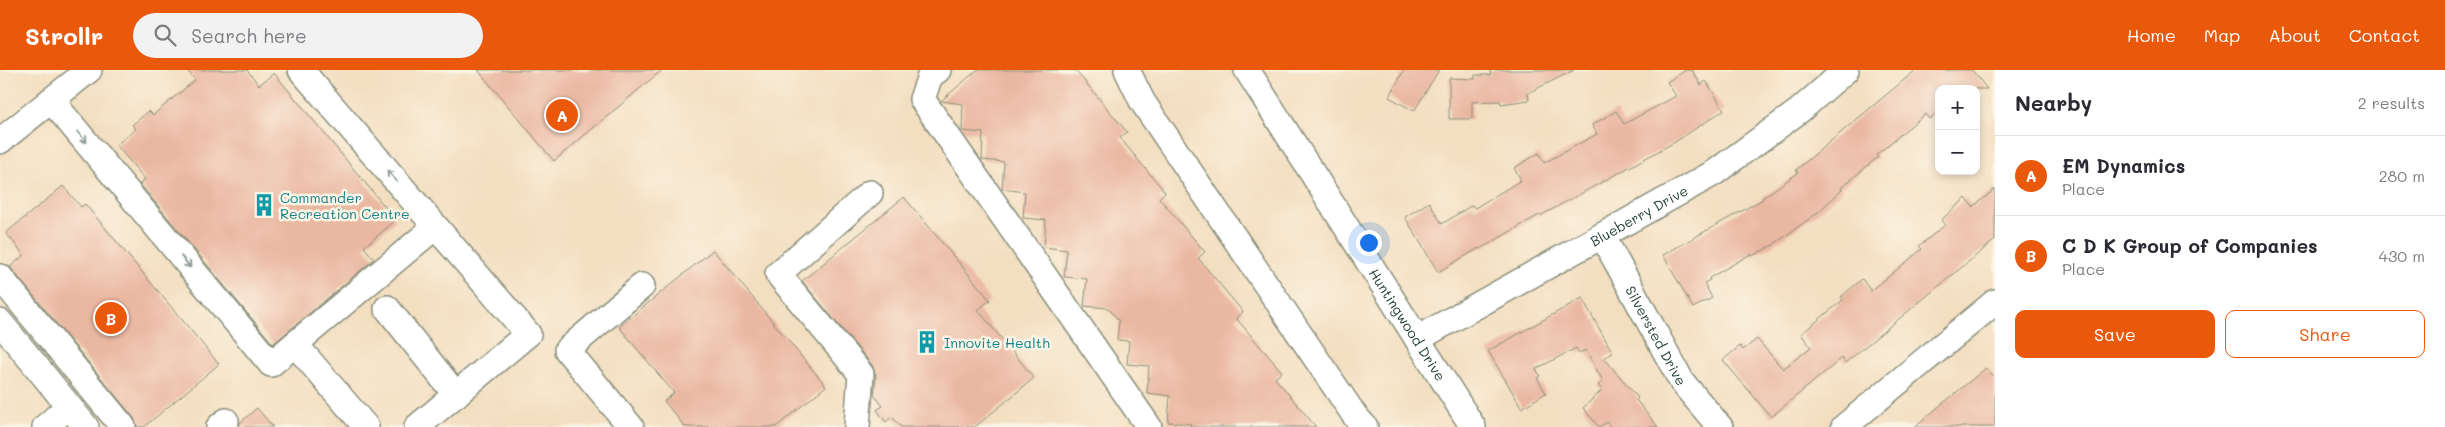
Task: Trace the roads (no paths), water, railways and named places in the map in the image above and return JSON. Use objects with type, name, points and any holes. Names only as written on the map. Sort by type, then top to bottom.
[{"type":"street","points":[[0,141],[89,70]]},
{"type":"street","points":[[301,70],[528,334],[417,427]]},
{"type":"street","points":[[938,70],[930,76],[922,99],[1149,427]]},
{"type":"street","points":[[1127,70],[1148,109],[1365,427]]},
{"type":"street","name":"Huntingwood Drive","points":[[1248,70],[1472,427]]},
{"type":"street","name":"Blueberry Drive","points":[[1417,339],[1603,237],[1714,173],[1799,111],[1846,70]]},
{"type":"street","points":[[51,100],[271,364],[435,226]]},
{"type":"street","points":[[857,427],[861,374],[778,274],[870,193]]},
{"type":"street","name":"Silversted Drive","points":[[1603,237],[1682,382],[1720,427]]},
{"type":"street","points":[[0,277],[123,427]]},
{"type":"street","points":[[631,427],[567,350],[642,286]]},
{"type":"street","points":[[1844,427],[1995,302]]},
{"type":"street","points":[[387,308],[456,394]]},
{"type":"street","points":[[0,322],[86,427]]},
{"type":"street","points":[[295,344],[366,427]]},
{"type":"street","points":[[45,427],[68,407]]},
{"type":"place","name":"EM Dynamics","points":[[562,115]]},
{"type":"place","name":"Commander Recreation Centre","points":[[264,205]]},
{"type":"place","name":"C D K Group of Companies","points":[[111,318]]},
{"type":"place","name":"Innovite Health","points":[[927,342]]}]
